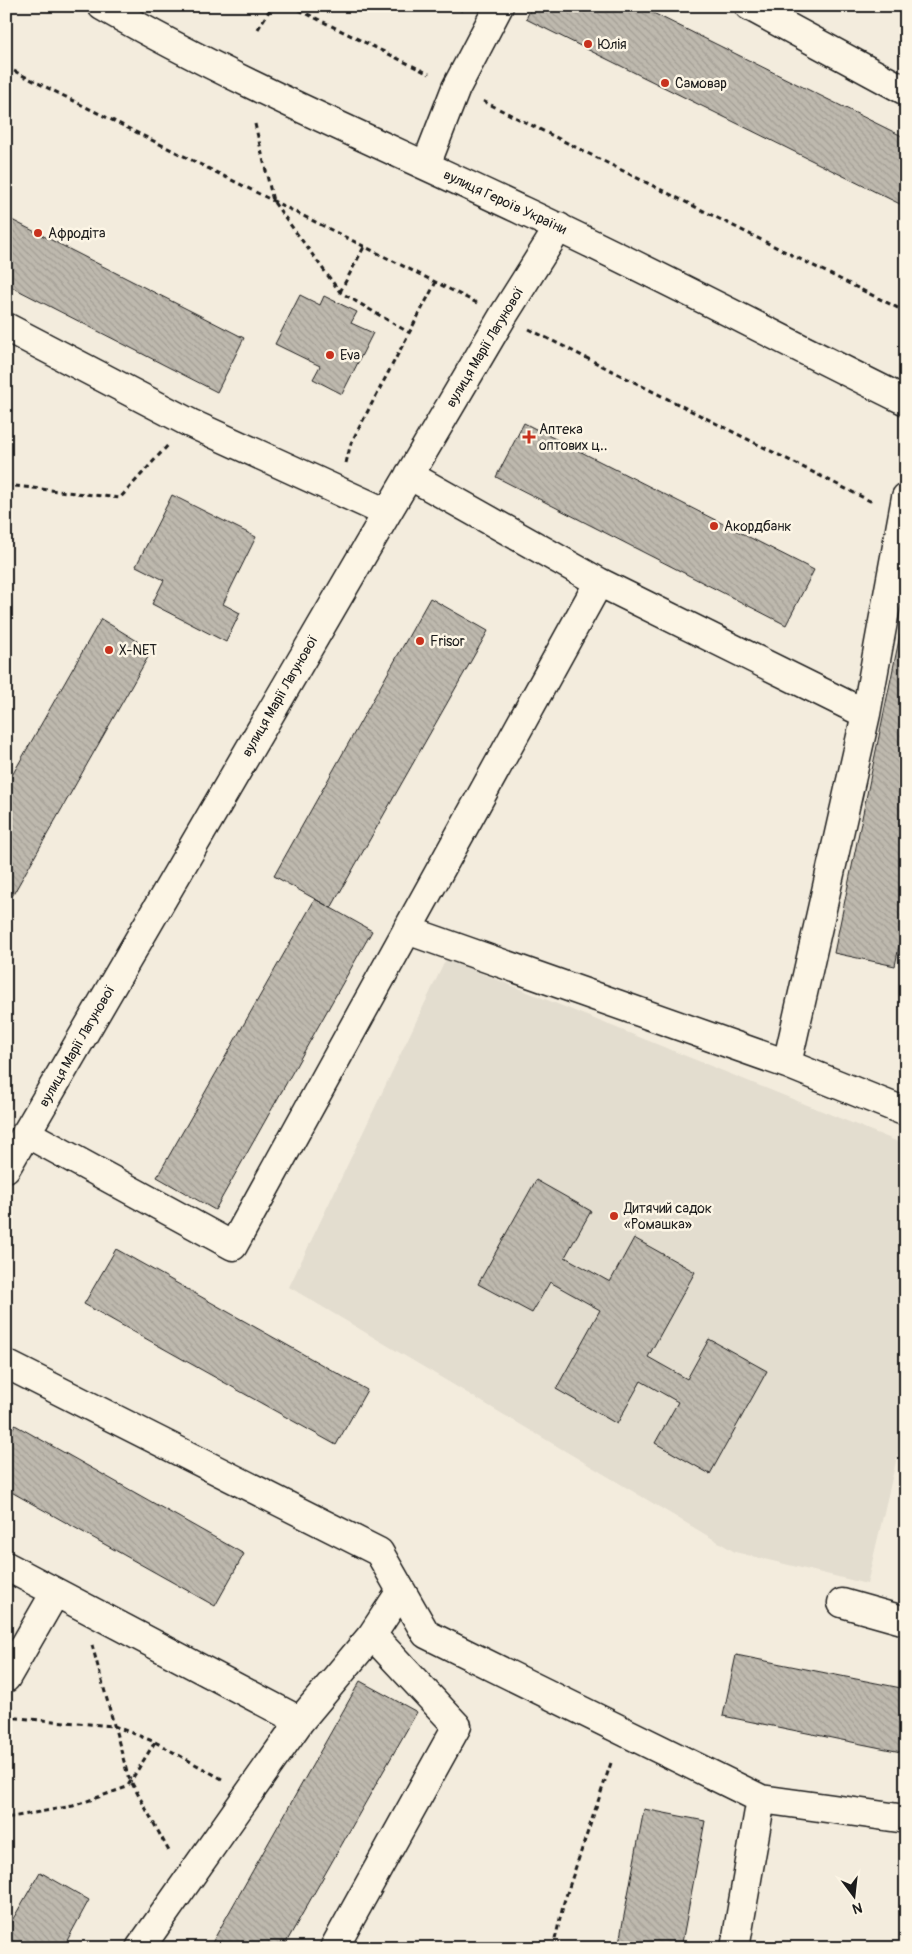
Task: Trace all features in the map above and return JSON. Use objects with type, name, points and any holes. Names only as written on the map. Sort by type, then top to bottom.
[{"type":"street","name":"вулиця Героїв України","points":[[102,6],[212,66],[338,127],[426,165],[559,227],[906,401]]},
{"type":"street","points":[[426,165],[456,88],[499,6]]},
{"type":"street","points":[[749,6],[906,91]]},
{"type":"street","name":"вулиця Марії Лагунової","points":[[6,1168],[387,512],[503,316],[559,227]]},
{"type":"street","points":[[6,327],[190,423],[387,512]]},
{"type":"street","points":[[409,475],[600,582],[866,714]]},
{"type":"street","points":[[787,1064],[866,714],[904,507]]},
{"type":"street","points":[[26,1133],[233,1246],[600,582]]},
{"type":"street","points":[[407,930],[787,1064],[906,1112]]},
{"type":"street","points":[[6,1364],[379,1552],[426,1634],[761,1798],[906,1818]]},
{"type":"street","points":[[6,1566],[82,1608],[300,1721]]},
{"type":"street","points":[[140,1948],[300,1721],[372,1635],[402,1591]]},
{"type":"street","points":[[6,1678],[54,1593]]},
{"type":"street","points":[[842,1603],[906,1621]]},
{"type":"street","points":[[334,1948],[458,1726],[372,1635]]},
{"type":"street","points":[[735,1948],[761,1798]]},
{"type":"path","points":[[258,29],[272,6]]},
{"type":"path","points":[[291,6],[906,312]]},
{"type":"path","points":[[6,67],[503,316],[904,507]]},
{"type":"path","points":[[255,124],[273,201],[340,292],[408,332]]},
{"type":"path","points":[[340,292],[364,247]]},
{"type":"path","points":[[339,491],[351,443],[436,282]]},
{"type":"path","points":[[6,486],[120,498],[190,423]]},
{"type":"path","points":[[82,1608],[131,1781],[186,1882]]},
{"type":"path","points":[[6,1716],[114,1726],[155,1742],[249,1793]]},
{"type":"path","points":[[553,1948],[564,1902],[622,1731]]},
{"type":"path","points":[[6,1818],[73,1806],[127,1787],[155,1742]]},
{"type":"shaded area","name":"Дитячий садок «Ромашка»","points":[[446,959],[906,1145],[906,1419],[867,1584],[735,1552],[289,1287]]},
{"type":"building","points":[[532,6],[639,6],[906,138],[906,207],[526,19]]},
{"type":"building","points":[[6,217],[244,338],[217,392],[6,284]]},
{"type":"building","name":"Eva","points":[[300,295],[320,305],[324,296],[357,312],[351,323],[373,333],[342,394],[313,379],[320,366],[275,344]]},
{"type":"building","points":[[524,423],[814,570],[786,625],[496,477]]},
{"type":"building","points":[[172,495],[256,537],[223,604],[240,613],[226,642],[152,604],[164,580],[136,566]]},
{"type":"building","points":[[430,598],[488,631],[331,908],[274,876]]},
{"type":"building","points":[[101,619],[152,650],[6,907],[6,786]]},
{"type":"building","points":[[900,635],[906,636],[906,912],[895,966],[834,953]]},
{"type":"building","points":[[315,899],[372,931],[215,1210],[157,1177]]},
{"type":"building","points":[[536,1180],[591,1211],[565,1257],[610,1282],[634,1238],[695,1272],[648,1357],[687,1379],[709,1339],[767,1371],[710,1474],[655,1443],[678,1402],[641,1381],[617,1424],[556,1389],[600,1310],[550,1282],[532,1313],[478,1284]]},
{"type":"building","points":[[116,1249],[367,1390],[336,1445],[84,1304]]},
{"type":"building","points":[[15,1425],[244,1554],[215,1606],[6,1489],[6,1440]]},
{"type":"building","points":[[736,1655],[906,1689],[906,1753],[723,1716]]},
{"type":"building","points":[[360,1681],[417,1712],[283,1948],[209,1948]]},
{"type":"building","points":[[644,1809],[705,1821],[681,1948],[618,1948]]},
{"type":"building","points":[[40,1872],[89,1900],[63,1948],[6,1948],[6,1931]]},
{"type":"place","name":"Юлія","points":[[588,44]]},
{"type":"place","name":"Самовар","points":[[665,83]]},
{"type":"place","name":"Афродіта","points":[[38,233]]},
{"type":"place","name":"Eva","points":[[330,355]]},
{"type":"place","name":"Аптека оптових ц‥","points":[[529,437]]},
{"type":"place","name":"Акордбанк","points":[[714,526]]},
{"type":"place","name":"Frisor","points":[[420,641]]},
{"type":"place","name":"Х-NET","points":[[109,650]]},
{"type":"place","name":"Дитячий садок «Ромашка»","points":[[614,1216]]}]
